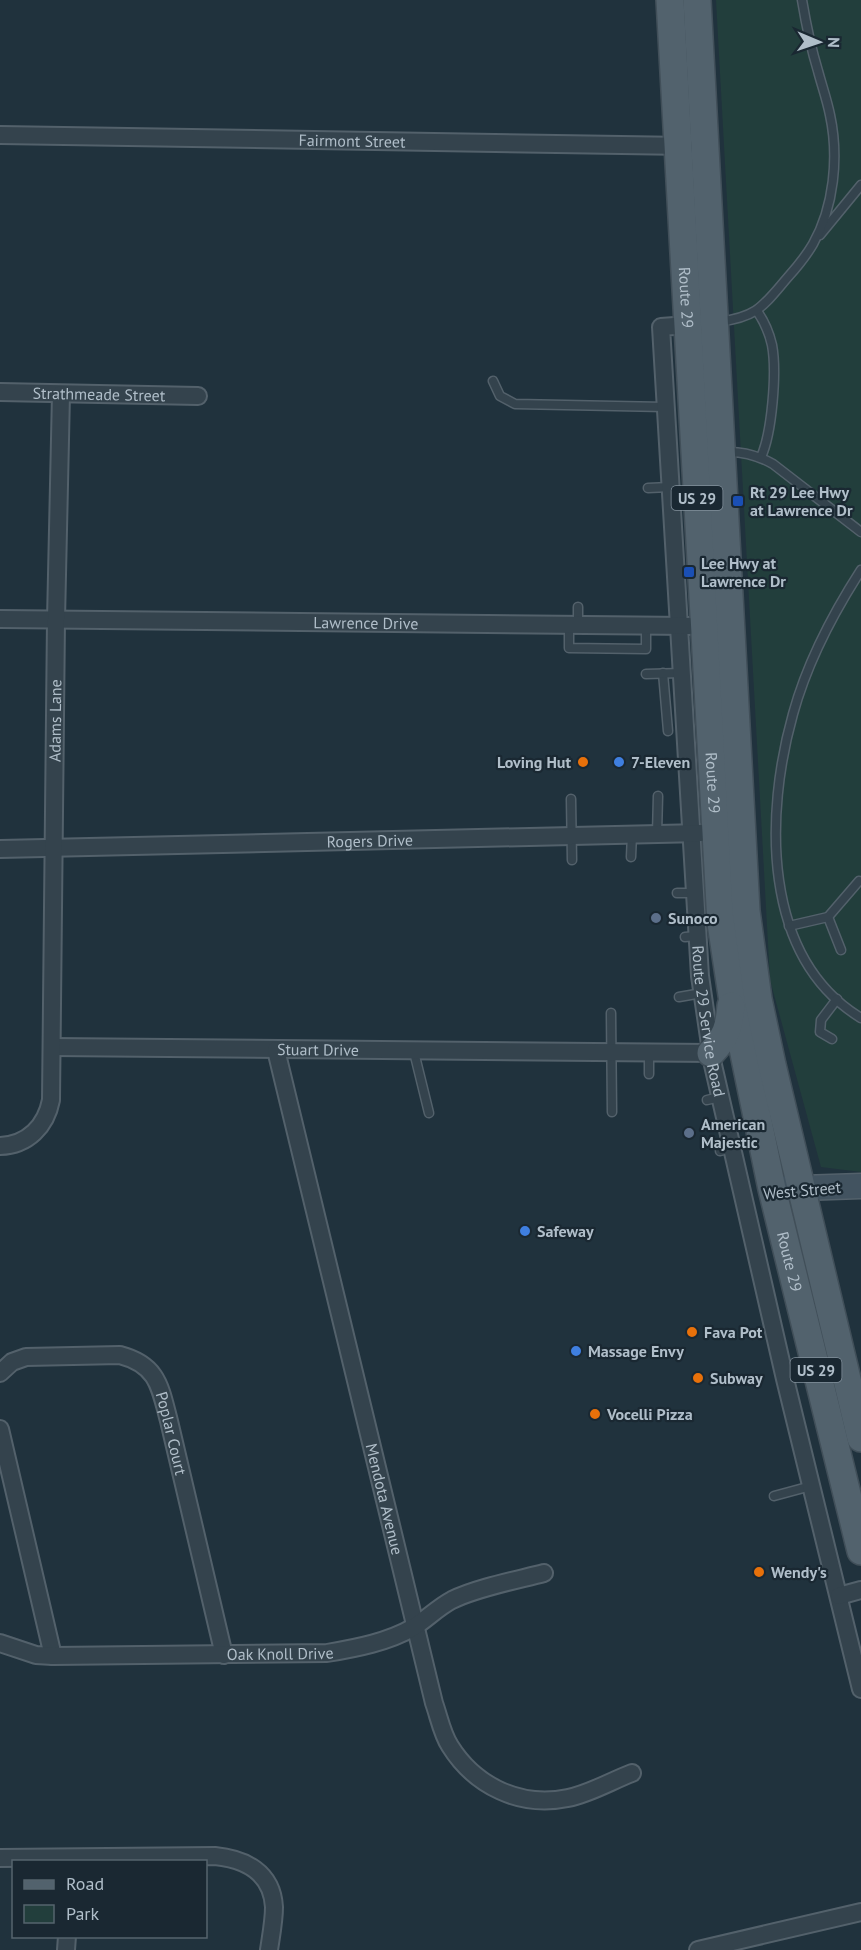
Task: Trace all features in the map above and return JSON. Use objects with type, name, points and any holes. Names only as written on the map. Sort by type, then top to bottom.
[{"type":"main road","name":"Route 29","points":[[670,0],[688,325],[708,452]]},
{"type":"main road","name":"Route 29","points":[[697,0],[714,322],[708,452],[703,832],[732,995],[772,1189],[861,1551]]},
{"type":"main road","name":"Route 29","points":[[705,625],[742,831],[746,911],[758,999],[861,1438]]},
{"type":"main road","points":[[711,1053],[723,1041],[730,1024],[732,995]]},
{"type":"main road","name":"West Street","points":[[772,1189],[861,1186]]},
{"type":"street","name":"Fairmont Street","points":[[0,135],[705,145]]},
{"type":"street","name":"Route 29 Service Road","points":[[688,325],[661,327],[670,487],[667,539],[705,625],[682,673],[703,832],[694,893],[691,936],[711,1053],[714,1099],[726,1150],[744,1196],[861,1689]]},
{"type":"street","name":"Strathmeade Street","points":[[0,392],[198,396]]},
{"type":"street","name":"Adams Lane","points":[[52,1047],[56,620],[61,394]]},
{"type":"street","name":"Lawrence Drive","points":[[0,620],[574,626],[705,625]]},
{"type":"street","name":"Rogers Drive","points":[[0,849],[742,831]]},
{"type":"street","name":"Stuart Drive","points":[[52,1047],[711,1053]]},
{"type":"street","points":[[0,1146],[22,1141],[33,1135],[42,1124],[51,1100],[52,1047]]},
{"type":"street","name":"Mendota Avenue","points":[[276,1050],[434,1703],[449,1745],[466,1768],[497,1791],[532,1800],[552,1801],[571,1798],[632,1773]]},
{"type":"street","name":"West Street","points":[[744,1196],[772,1189]]},
{"type":"street","name":"Poplar Court","points":[[0,1373],[12,1362],[21,1358],[120,1355],[134,1359],[155,1377],[169,1421],[224,1655]]},
{"type":"street","points":[[0,1429],[53,1656]]},
{"type":"street","name":"Oak Knoll Drive","points":[[0,1643],[36,1654],[53,1656],[337,1652],[387,1640],[416,1626],[431,1612],[458,1597],[544,1573]]},
{"type":"street","points":[[838,1596],[861,1590]]},
{"type":"street","points":[[0,1858],[231,1858],[246,1863],[264,1879],[274,1903],[269,1950]]},
{"type":"street","points":[[698,1950],[861,1912]]},
{"type":"lane","points":[[802,0],[830,114],[834,140],[834,165],[830,195],[821,226],[812,245]]},
{"type":"lane","points":[[714,322],[739,319],[757,311],[795,268],[861,184]]},
{"type":"lane","points":[[757,311],[769,333],[773,368],[767,438],[761,457]]},
{"type":"lane","points":[[493,381],[500,396],[515,404],[665,407]]},
{"type":"lane","points":[[708,452],[746,453],[761,457],[861,532]]},
{"type":"lane","points":[[648,488],[670,487]]},
{"type":"lane","points":[[861,570],[823,636],[793,713],[778,789],[776,831],[779,884],[789,926],[804,958],[818,979],[837,999],[861,1018]]},
{"type":"lane","points":[[578,607],[569,648],[646,649],[646,626]]},
{"type":"lane","points":[[663,673],[668,731]]},
{"type":"lane","points":[[646,674],[682,673]]},
{"type":"lane","points":[[657,834],[658,796]]},
{"type":"lane","points":[[571,799],[572,860]]},
{"type":"lane","points":[[631,857],[632,834]]},
{"type":"lane","points":[[789,926],[828,917],[860,881]]},
{"type":"lane","points":[[677,893],[694,893]]},
{"type":"lane","points":[[828,917],[841,950]]},
{"type":"lane","points":[[679,997],[702,993]]},
{"type":"lane","points":[[832,1039],[820,1032],[821,1020],[837,999]]},
{"type":"lane","points":[[611,1013],[612,1112]]},
{"type":"lane","points":[[414,1052],[429,1113]]},
{"type":"lane","points":[[649,1053],[649,1074]]},
{"type":"lane","points":[[774,1496],[811,1486]]},
{"type":"green space","points":[[716,0],[861,0],[861,1172],[821,1167],[770,980]]},
{"type":"place","name":"Rt 29 Lee Hwy at Lawrence Dr","points":[[738,501]]},
{"type":"place","name":"Lee Hwy at Lawrence Dr","points":[[689,572]]},
{"type":"place","name":"Loving Hut","points":[[583,762]]},
{"type":"place","name":"7-Eleven","points":[[619,762]]},
{"type":"place","name":"Sunoco","points":[[656,918]]},
{"type":"place","name":"American Majestic","points":[[689,1133]]},
{"type":"place","name":"Safeway","points":[[525,1231]]},
{"type":"place","name":"Fava Pot","points":[[692,1332]]},
{"type":"place","name":"Massage Envy","points":[[576,1351]]},
{"type":"place","name":"Subway","points":[[698,1378]]},
{"type":"place","name":"Vocelli Pizza","points":[[595,1414]]},
{"type":"place","name":"Wendy's","points":[[759,1572]]}]
